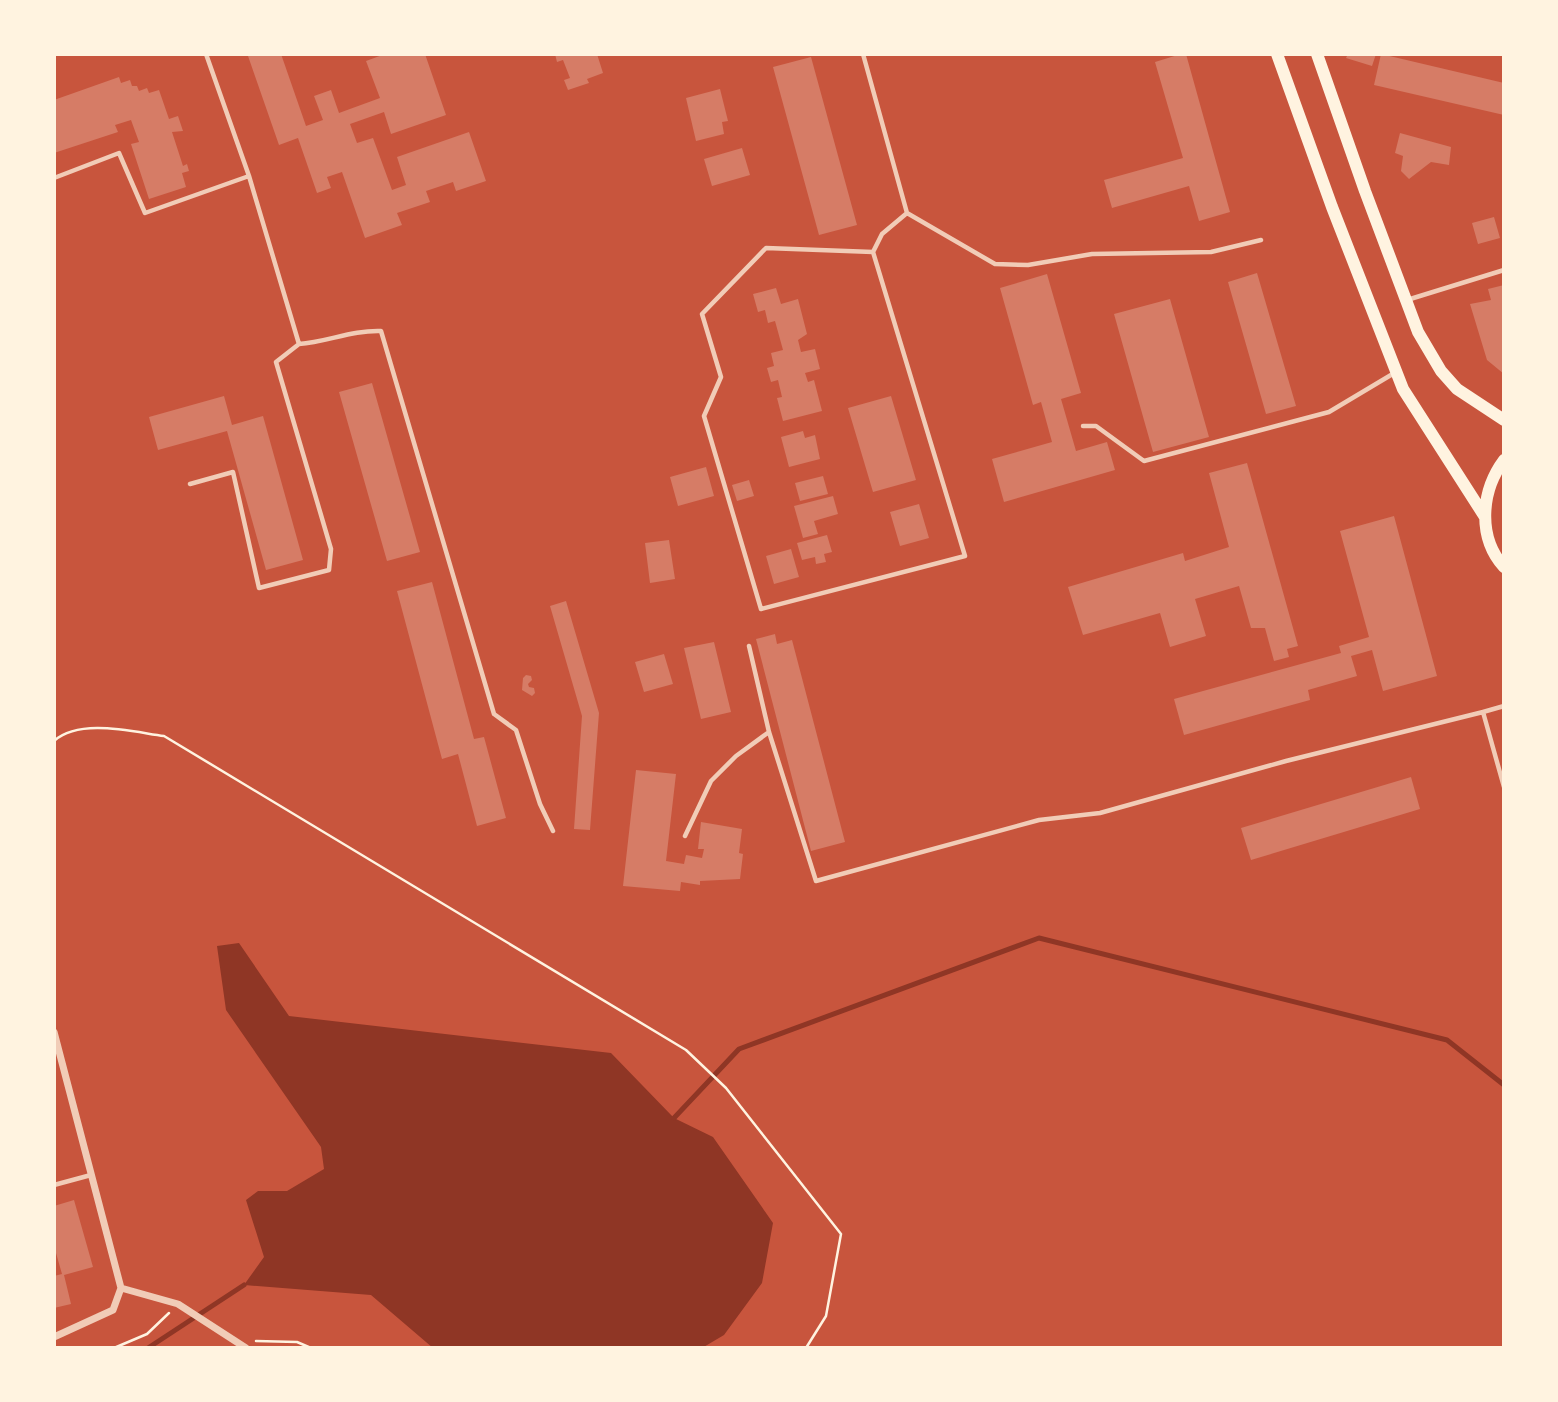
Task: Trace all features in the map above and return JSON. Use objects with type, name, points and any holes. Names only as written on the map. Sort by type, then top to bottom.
[{"type":"main road","points":[[1277,54],[1332,207],[1403,389],[1485,517]]},
{"type":"main road","points":[[1317,54],[1418,332],[1457,389],[1504,420]]},
{"type":"main road","points":[[1504,460],[1487,493],[1485,517],[1489,541],[1504,567]]},
{"type":"street","points":[[54,1032],[121,1288],[113,1310],[54,1336]]},
{"type":"street","points":[[121,1288],[178,1304],[246,1348]]},
{"type":"lane","points":[[206,54],[249,176],[299,344]]},
{"type":"lane","points":[[863,54],[907,213],[995,264],[1028,265],[1092,254],[1212,252],[1261,240]]},
{"type":"lane","points":[[54,178],[119,153],[145,213],[249,176]]},
{"type":"lane","points":[[873,252],[766,248],[702,314],[721,377],[704,416],[761,609],[965,556],[873,252],[882,234],[907,213]]},
{"type":"lane","points":[[1406,300],[1504,270]]},
{"type":"lane","points":[[190,484],[233,472],[259,587],[329,570],[331,549],[276,362],[299,344],[319,342],[360,330],[381,331],[494,714],[516,730],[540,804],[554,831]]},
{"type":"lane","points":[[1083,426],[1096,426],[1144,461],[1329,412],[1396,372]]},
{"type":"lane","points":[[749,646],[769,732],[816,881],[1040,820],[1100,813],[1286,761],[1504,705]]},
{"type":"lane","points":[[1483,712],[1504,787]]},
{"type":"lane","points":[[685,836],[711,781],[736,756],[769,732]]},
{"type":"lane","points":[[54,1185],[91,1175]]},
{"type":"path","points":[[54,741],[61,735],[95,727],[164,736],[686,1051],[726,1087],[841,1234],[826,1317],[806,1348]]},
{"type":"path","points":[[114,1348],[147,1334],[178,1304]]},
{"type":"path","points":[[238,1341],[297,1342],[311,1348]]},
{"type":"shaded area","points":[[239,943],[289,1016],[611,1053],[674,1118],[713,1137],[773,1223],[762,1283],[724,1335],[702,1348],[433,1348],[371,1295],[244,1285],[264,1257],[246,1200],[258,1191],[287,1191],[324,1169],[321,1147],[226,1010],[217,946]]},
{"type":"building","points":[[281,54],[306,126],[323,120],[314,96],[331,90],[339,113],[380,98],[366,61],[385,54],[425,54],[446,115],[391,134],[384,112],[350,124],[357,143],[373,138],[392,190],[406,185],[397,157],[469,132],[486,181],[456,191],[453,182],[426,191],[430,202],[397,213],[402,225],[365,238],[342,172],[327,177],[331,188],[317,193],[298,138],[279,145],[248,56]]},
{"type":"building","points":[[555,54],[597,54],[603,73],[587,79],[589,83],[568,90],[564,80],[570,78],[563,60],[557,62]]},
{"type":"building","points":[[1186,54],[1230,212],[1199,221],[1189,186],[1112,208],[1104,180],[1183,158],[1155,62]]},
{"type":"building","points":[[1348,54],[1376,54],[1372,66],[1346,58]]},
{"type":"building","points":[[1381,54],[1504,83],[1504,115],[1374,85]]},
{"type":"building","points":[[811,57],[857,225],[819,235],[773,67]]},
{"type":"building","points":[[119,77],[121,83],[130,80],[132,86],[137,86],[139,91],[147,88],[149,93],[159,90],[169,119],[178,116],[183,131],[172,132],[183,166],[187,164],[189,171],[182,173],[186,187],[149,199],[131,144],[139,142],[131,120],[115,125],[118,132],[54,153],[54,100]]},
{"type":"building","points":[[720,89],[728,121],[722,122],[724,134],[696,141],[686,98]]},
{"type":"building","points":[[1400,133],[1451,147],[1449,165],[1431,162],[1409,179],[1401,171],[1403,156],[1395,153]]},
{"type":"building","points":[[742,148],[750,175],[712,186],[704,159]]},
{"type":"building","points":[[1494,217],[1500,238],[1478,244],[1472,223]]},
{"type":"building","points":[[1257,273],[1296,406],[1266,414],[1228,282]]},
{"type":"building","points":[[1047,274],[1081,393],[1061,399],[1076,451],[1107,442],[1115,470],[1004,502],[992,459],[1052,442],[1041,402],[1033,405],[1000,288]]},
{"type":"building","points":[[1504,285],[1504,374],[1487,360],[1470,304],[1491,300],[1488,289]]},
{"type":"building","points":[[776,288],[781,304],[798,299],[807,334],[798,340],[801,352],[815,349],[820,369],[805,373],[808,382],[814,380],[822,411],[783,421],[777,398],[782,397],[778,380],[771,382],[767,368],[774,366],[771,353],[783,350],[775,321],[768,323],[765,310],[758,312],[753,294]]},
{"type":"building","points":[[1170,299],[1209,437],[1153,452],[1114,314]]},
{"type":"building","points":[[372,383],[420,552],[387,561],[339,392]]},
{"type":"building","points":[[224,396],[232,425],[263,416],[303,560],[266,570],[227,431],[158,450],[149,417]]},
{"type":"building","points":[[891,396],[916,480],[873,492],[848,408]]},
{"type":"building","points":[[803,431],[805,438],[815,435],[820,459],[789,467],[781,437]]},
{"type":"building","points":[[1247,463],[1298,646],[1287,649],[1289,657],[1274,661],[1265,628],[1251,628],[1239,586],[1195,599],[1206,636],[1170,647],[1160,613],[1083,635],[1068,587],[1183,553],[1185,561],[1229,547],[1209,473]]},
{"type":"building","points":[[706,467],[714,496],[678,506],[670,477]]},
{"type":"building","points":[[823,476],[828,494],[800,501],[795,483]]},
{"type":"building","points":[[749,480],[754,496],[737,501],[732,485]]},
{"type":"building","points":[[833,496],[838,514],[814,521],[818,534],[803,538],[794,506]]},
{"type":"building","points":[[919,504],[929,538],[900,546],[890,512]]},
{"type":"building","points":[[1394,516],[1437,676],[1383,691],[1372,650],[1351,656],[1357,676],[1308,690],[1310,700],[1184,735],[1174,699],[1341,653],[1339,646],[1369,637],[1340,531]]},
{"type":"building","points":[[827,535],[832,552],[824,554],[826,562],[816,564],[815,557],[802,560],[797,543]]},
{"type":"building","points":[[669,540],[675,579],[650,583],[645,543]]},
{"type":"building","points":[[791,549],[799,577],[774,584],[766,556]]},
{"type":"building","points":[[432,582],[474,739],[484,737],[506,818],[477,826],[458,754],[442,759],[397,591]]},
{"type":"building","points":[[566,601],[599,713],[590,830],[574,829],[582,716],[550,606]]},
{"type":"building","points":[[775,634],[777,644],[792,640],[845,842],[811,851],[756,639]]},
{"type":"building","points":[[714,642],[731,712],[701,719],[684,648]]},
{"type":"building","points":[[664,654],[673,684],[644,692],[635,662]]},
{"type":"building","points":[[526,675],[531,676],[532,680],[528,684],[534,688],[535,693],[532,696],[522,690],[523,678]]},
{"type":"building","points":[[636,770],[676,774],[666,861],[684,864],[686,855],[702,858],[704,849],[698,849],[701,822],[742,829],[740,879],[700,881],[700,885],[681,882],[680,891],[623,886]]},
{"type":"building","points":[[1411,777],[1420,809],[1251,860],[1241,828]]},
{"type":"building","points":[[74,1200],[93,1267],[64,1275],[71,1304],[54,1308],[54,1276],[62,1274],[54,1246],[54,1206]]},
{"type":"waterway","points":[[674,1118],[739,1049],[1039,938],[1447,1040],[1504,1085]]},
{"type":"waterway","points":[[148,1348],[244,1285]]}]
